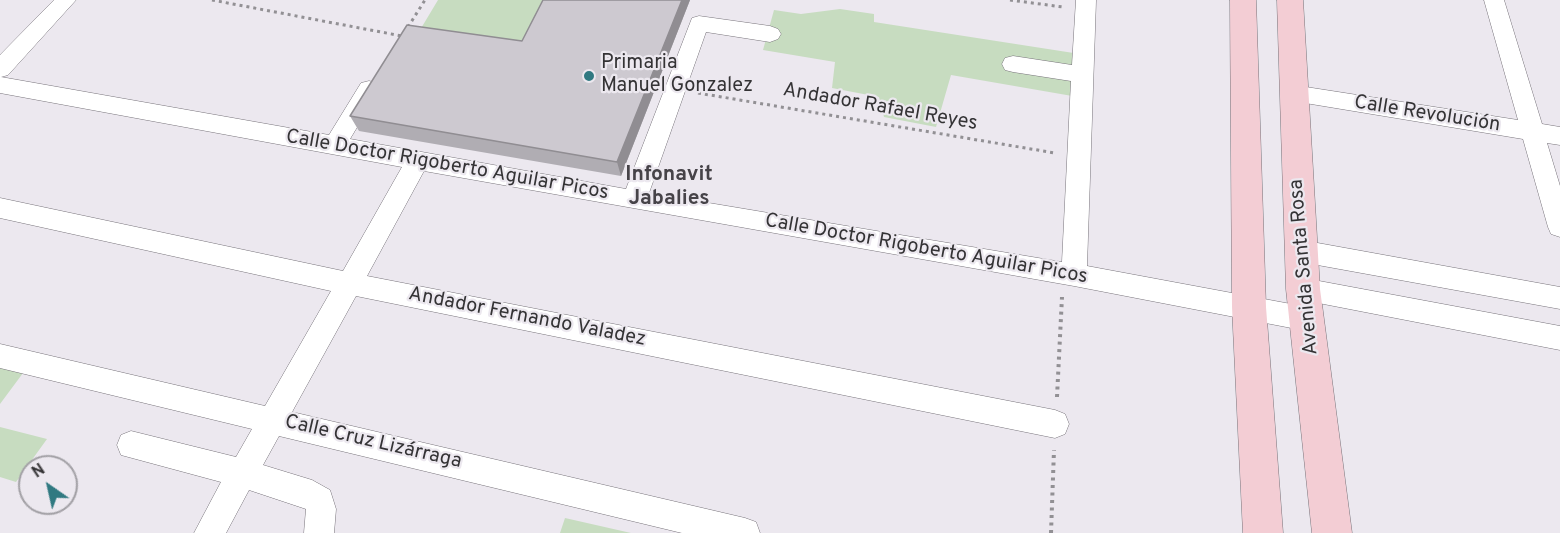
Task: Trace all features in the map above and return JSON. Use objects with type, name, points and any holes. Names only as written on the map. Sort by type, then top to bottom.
[{"type":"main road","points":[[1243,0],[1249,307],[1263,533]]},
{"type":"main road","name":"Avenida Santa Rosa","points":[[1290,0],[1300,251],[1332,533]]},
{"type":"street","points":[[0,69],[66,0]]},
{"type":"street","points":[[1494,0],[1560,227]]},
{"type":"street","points":[[1074,275],[1086,5]]},
{"type":"street","points":[[634,200],[699,23],[770,34]]},
{"type":"street","points":[[1013,63],[1083,75]]},
{"type":"street","points":[[335,146],[378,76]]},
{"type":"street","name":"Calle Doctor Rigoberto Aguilar Picos","points":[[0,85],[634,200],[1249,307],[1305,304],[1560,338]]},
{"type":"street","name":"Calle Revolución","points":[[1293,93],[1560,135]]},
{"type":"street","points":[[209,533],[418,161]]},
{"type":"street","name":"Andador Fernando Valadez","points":[[0,208],[348,283],[1055,424]]},
{"type":"street","points":[[1300,251],[1560,298]]},
{"type":"street","name":"Calle Cruz Lizárraga","points":[[0,356],[745,533]]},
{"type":"street","points":[[131,445],[242,473],[312,495],[319,500],[321,509],[319,533]]},
{"type":"path","points":[[212,0],[402,36],[425,0]]},
{"type":"path","points":[[1010,0],[1086,5]]},
{"type":"path","name":"Andador Rafael Reyes","points":[[675,90],[1079,157]]},
{"type":"green space","points":[[438,0],[549,0],[521,55],[414,40]]},
{"type":"green space","points":[[840,9],[874,14],[874,22],[1080,54],[1078,97],[951,75],[936,127],[884,117],[879,97],[832,88],[835,62],[763,50],[774,10],[801,14]]},
{"type":"green space","points":[[0,362],[26,369],[0,404]]},
{"type":"green space","points":[[0,427],[47,439],[35,455],[18,455],[16,482],[0,477]]},
{"type":"green space","points":[[565,518],[631,533],[560,533]]},
{"type":"building","points":[[543,0],[682,0],[617,162],[350,116],[407,25],[522,41]]},
{"type":"place","name":"Primaria Manuel Gonzalez","points":[[589,76]]},
{"type":"district","name":"Infonavit Jabalies","points":[[669,188]]}]
